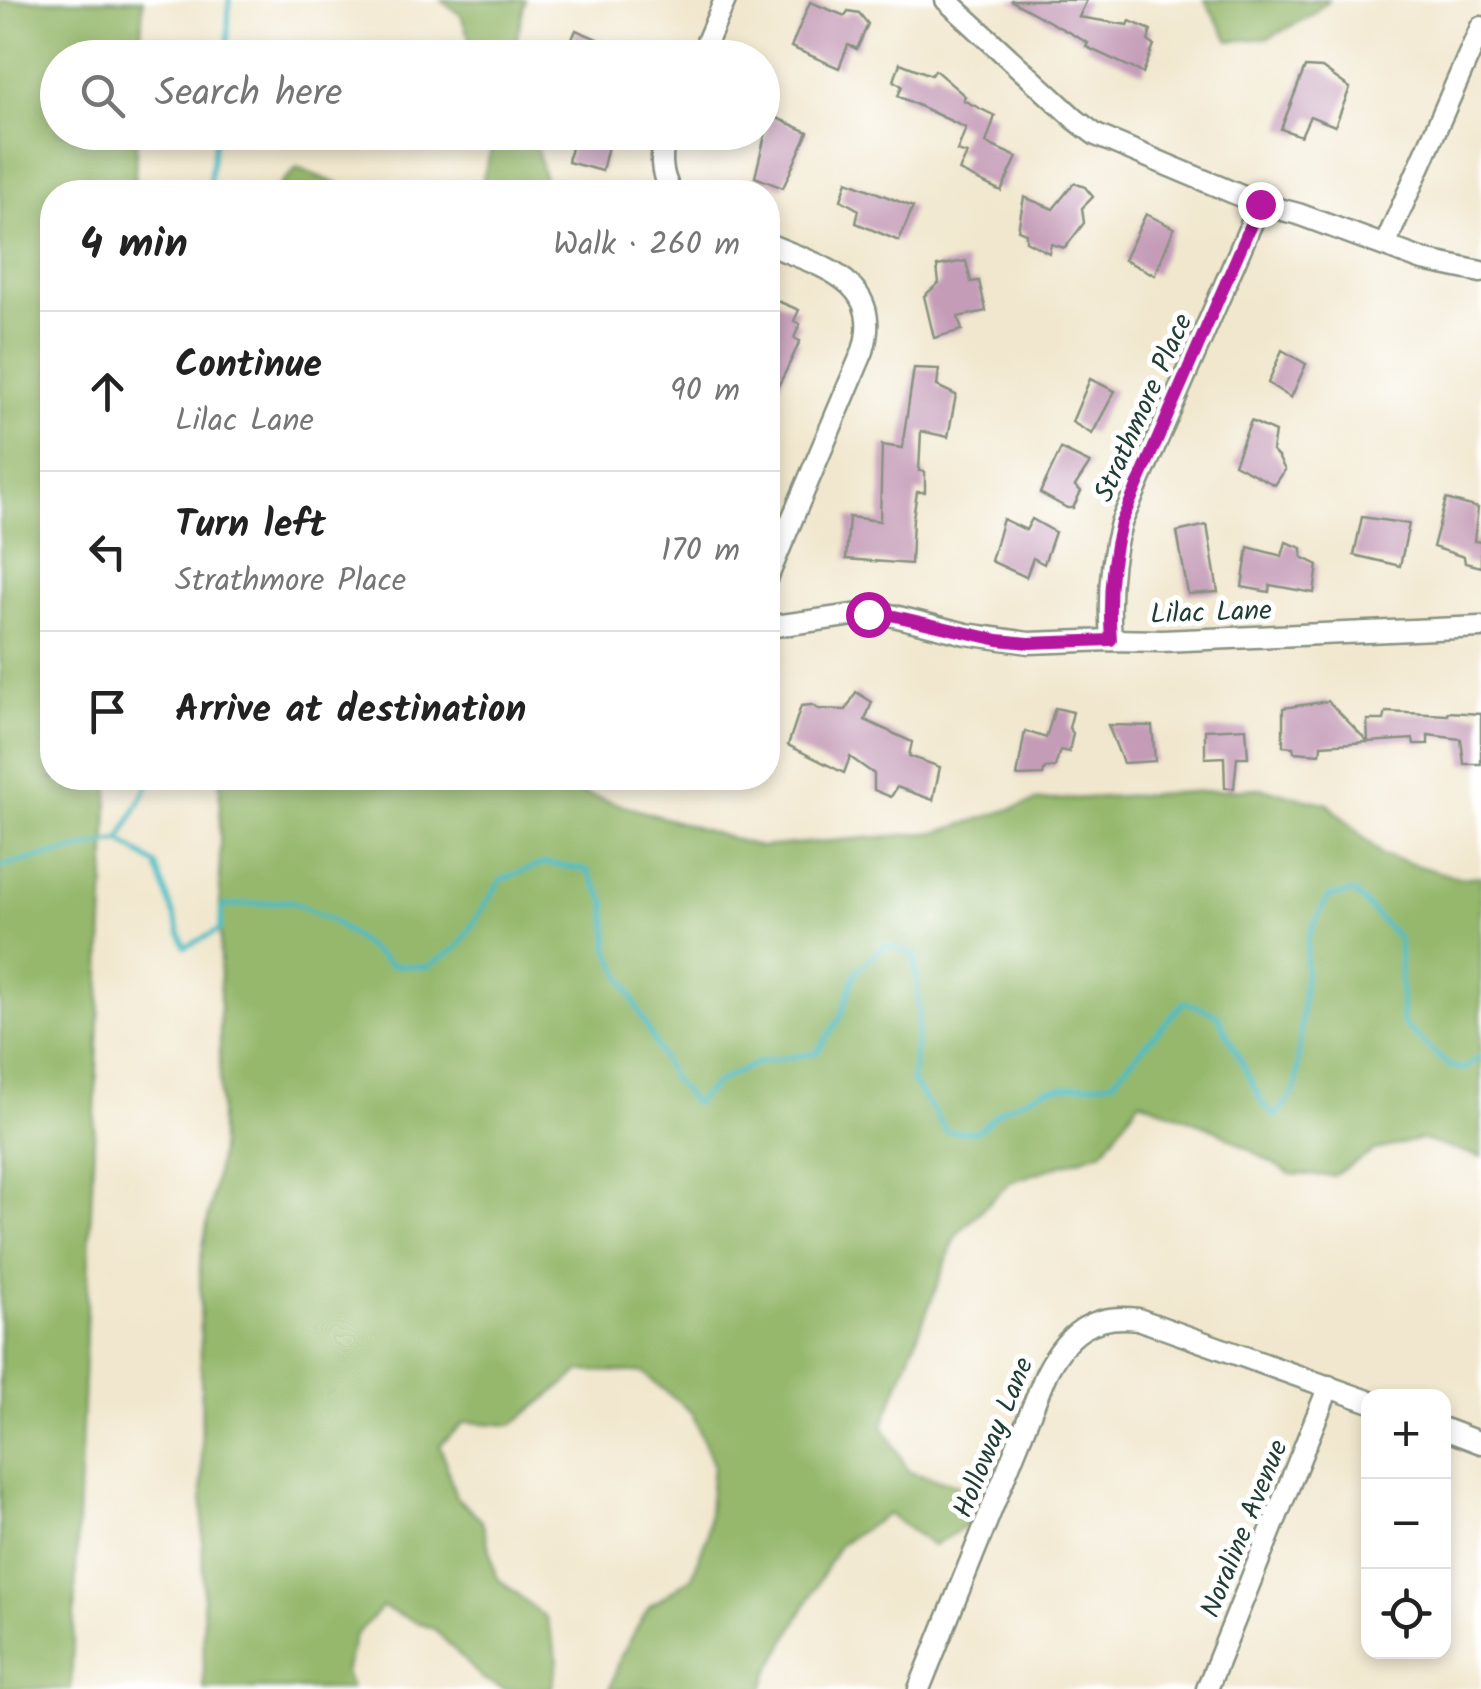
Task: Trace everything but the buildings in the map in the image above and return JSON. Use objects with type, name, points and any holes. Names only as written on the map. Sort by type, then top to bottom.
[{"type":"street","points":[[708,40],[725,0]]},
{"type":"street","points":[[946,0],[1096,135],[1260,204],[1424,260],[1481,272]]},
{"type":"street","points":[[1385,245],[1481,27]]},
{"type":"street","points":[[663,150],[665,180]]},
{"type":"street","name":"Strathmore Place","points":[[1111,640],[1111,569],[1121,523],[1260,204]]},
{"type":"street","points":[[780,249],[844,278],[862,299],[868,326],[864,351],[780,548]]},
{"type":"street","name":"Lilac Lane","points":[[780,625],[886,614],[998,640],[1029,643],[1481,627]]},
{"type":"street","name":"Holloway Lane","points":[[919,1689],[1046,1374],[1055,1355],[1083,1328],[1121,1317],[1138,1319],[1361,1398]]},
{"type":"street","name":"Noraline Avenue","points":[[1207,1689],[1329,1386]]},
{"type":"street","points":[[1451,1432],[1481,1443]]},
{"type":"green space","points":[[0,0],[143,0],[141,40],[40,40],[40,150],[136,150],[135,180],[40,180],[40,790],[108,790],[71,1689],[0,1689]]},
{"type":"green space","points":[[441,0],[525,0],[516,40],[470,40],[461,15]]},
{"type":"green space","points":[[1205,0],[1329,0],[1313,14],[1269,38],[1229,41]]},
{"type":"green space","points":[[491,150],[537,150],[545,180],[482,180]]},
{"type":"green space","points":[[297,168],[328,180],[285,180]]},
{"type":"green space","points":[[1260,788],[1328,804],[1382,855],[1459,878],[1481,876],[1481,1157],[1421,1139],[1376,1150],[1333,1176],[1291,1174],[1214,1129],[1140,1100],[1103,1151],[1010,1182],[957,1234],[883,1425],[909,1472],[958,1485],[968,1525],[933,1546],[888,1514],[839,1545],[768,1673],[763,1689],[610,1689],[621,1656],[649,1607],[692,1577],[707,1536],[713,1464],[692,1413],[642,1372],[581,1371],[512,1425],[465,1422],[440,1445],[456,1497],[482,1521],[496,1577],[546,1618],[558,1661],[551,1689],[504,1689],[482,1678],[434,1629],[382,1607],[355,1636],[345,1673],[351,1689],[204,1689],[200,1264],[220,1152],[220,790],[572,790],[760,847],[939,832],[1036,801]]},
{"type":"waterway","points":[[228,40],[229,0]]},
{"type":"waterway","points":[[210,180],[214,150]]},
{"type":"waterway","points":[[120,840],[146,790]]},
{"type":"waterway","points":[[0,866],[120,840],[156,865],[185,947],[220,930],[222,906],[290,901],[333,921],[391,965],[428,967],[459,946],[501,880],[544,863],[587,870],[606,902],[609,950],[673,1080],[694,1103],[719,1081],[759,1062],[816,1053],[841,1017],[856,971],[885,945],[915,955],[919,1013],[912,1081],[947,1132],[978,1131],[1001,1110],[1046,1089],[1112,1082],[1184,1002],[1217,1014],[1262,1103],[1276,1117],[1296,1089],[1308,937],[1328,897],[1354,892],[1399,939],[1402,1023],[1449,1066],[1464,1069],[1481,1056]]},
{"type":"route","points":[[868,614],[886,614],[998,640],[1111,640],[1111,569],[1121,523],[1260,204]]}]
